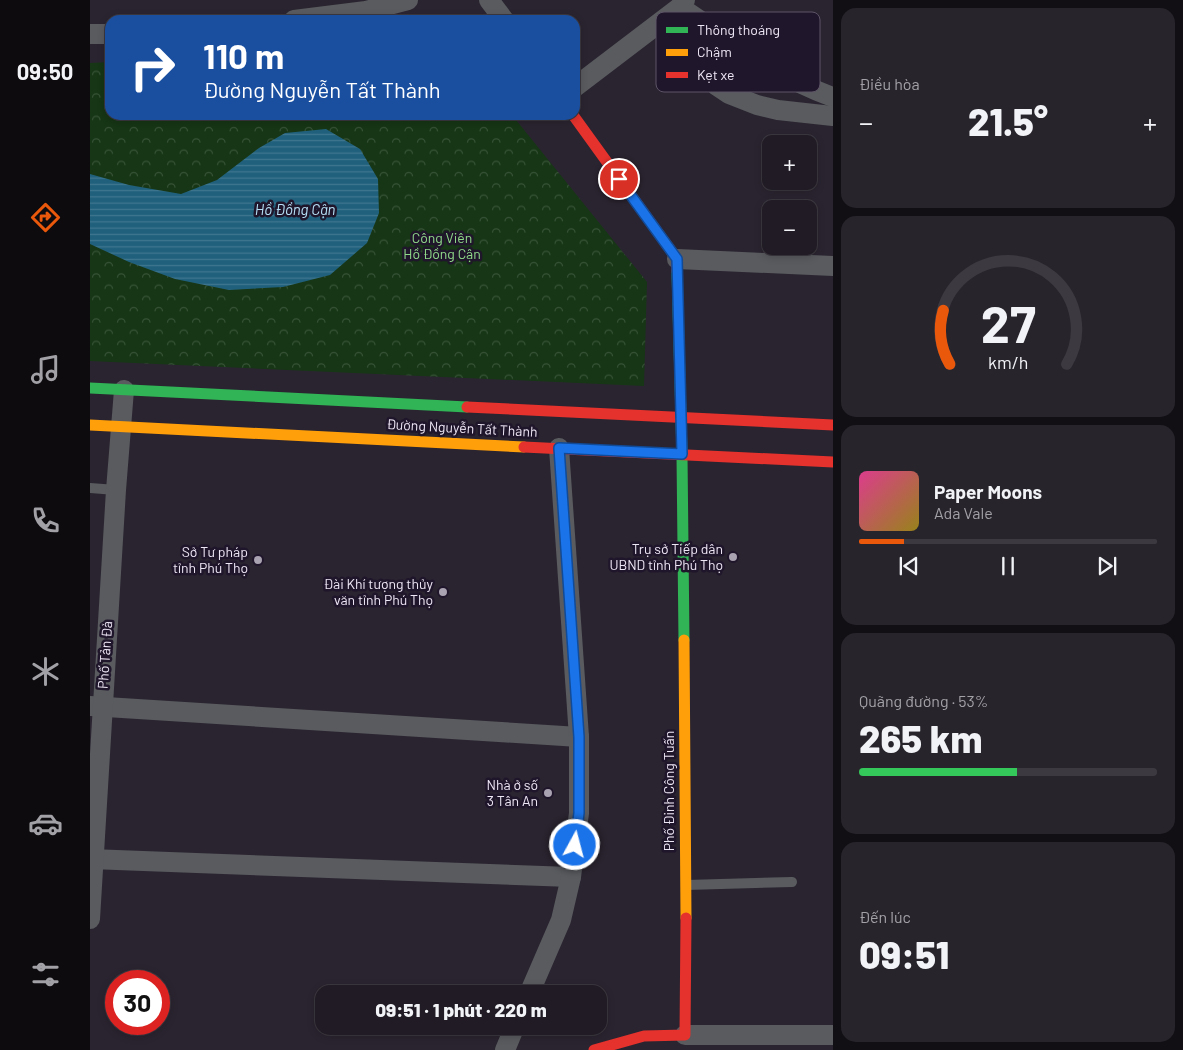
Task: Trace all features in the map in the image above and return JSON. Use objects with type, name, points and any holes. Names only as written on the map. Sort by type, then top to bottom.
[{"type":"main road","points":[[577,120],[677,259]]},
{"type":"main road","name":"Phố Đinh Công Tuấn","points":[[677,259],[682,454],[685,1035]]},
{"type":"main road","name":"Đường Nguyễn Tất Thành","points":[[90,388],[833,425]]},
{"type":"main road","name":"Đường Nguyễn Tất Thành","points":[[90,424],[833,462]]},
{"type":"main road","points":[[594,1050],[644,1036],[685,1035]]},
{"type":"street","points":[[334,15],[366,11],[408,0]]},
{"type":"street","points":[[490,0],[500,15]]},
{"type":"street","points":[[672,12],[683,3],[695,12]]},
{"type":"street","points":[[580,83],[656,26]]},
{"type":"street","points":[[90,34],[105,34]]},
{"type":"street","points":[[726,92],[757,105],[778,110],[833,116]]},
{"type":"street","points":[[818,92],[833,97]]},
{"type":"street","points":[[677,259],[833,266]]},
{"type":"street","name":"Phố Tản Đà","points":[[90,920],[96,707],[124,390]]},
{"type":"street","points":[[534,985],[561,920],[571,877],[579,813],[579,737],[559,448]]},
{"type":"street","points":[[96,707],[579,737]]},
{"type":"street","points":[[91,859],[571,877]]},
{"type":"street","points":[[505,1050],[511,1035]]},
{"type":"street","points":[[685,1035],[833,1035]]},
{"type":"lane","points":[[90,488],[116,490]]},
{"type":"lane","points":[[685,885],[792,882]]},
{"type":"green space","name":"Công Viên Hồ Đồng Cận","points":[[105,62],[105,120],[516,120],[647,282],[644,386],[90,361],[90,63]]},
{"type":"water","name":"Hồ Đồng Cận","points":[[326,129],[360,149],[378,179],[379,213],[367,243],[330,275],[283,287],[229,290],[175,279],[129,262],[90,244],[90,174],[129,185],[181,194],[217,180],[259,148],[285,133]]},
{"type":"traffic: fast","points":[[677,271],[682,455],[684,640]]},
{"type":"traffic: fast","points":[[90,388],[467,407]]},
{"type":"traffic: slow","points":[[90,425],[524,447]]},
{"type":"traffic: slow","points":[[684,640],[686,918]]},
{"type":"traffic: jam","points":[[577,120],[677,259],[677,271]]},
{"type":"traffic: jam","points":[[467,407],[833,425]]},
{"type":"traffic: jam","points":[[524,447],[833,462]]},
{"type":"traffic: jam","points":[[594,1050],[644,1036],[685,1035],[686,918]]},
{"type":"place","name":"Trụ sở Tiếp dân UBND tỉnh Phú Thọ","points":[[733,557]]},
{"type":"place","name":"Sở Tư pháp tỉnh Phú Thọ","points":[[258,560]]},
{"type":"place","name":"Đài Khí tượng thủy văn tỉnh Phú Thọ","points":[[443,592]]},
{"type":"place","name":"Nhà ở số 3 Tân An","points":[[548,793]]},
{"type":"route","points":[[575,845],[579,813],[579,737],[559,448],[682,454],[677,259],[619,179]]}]
